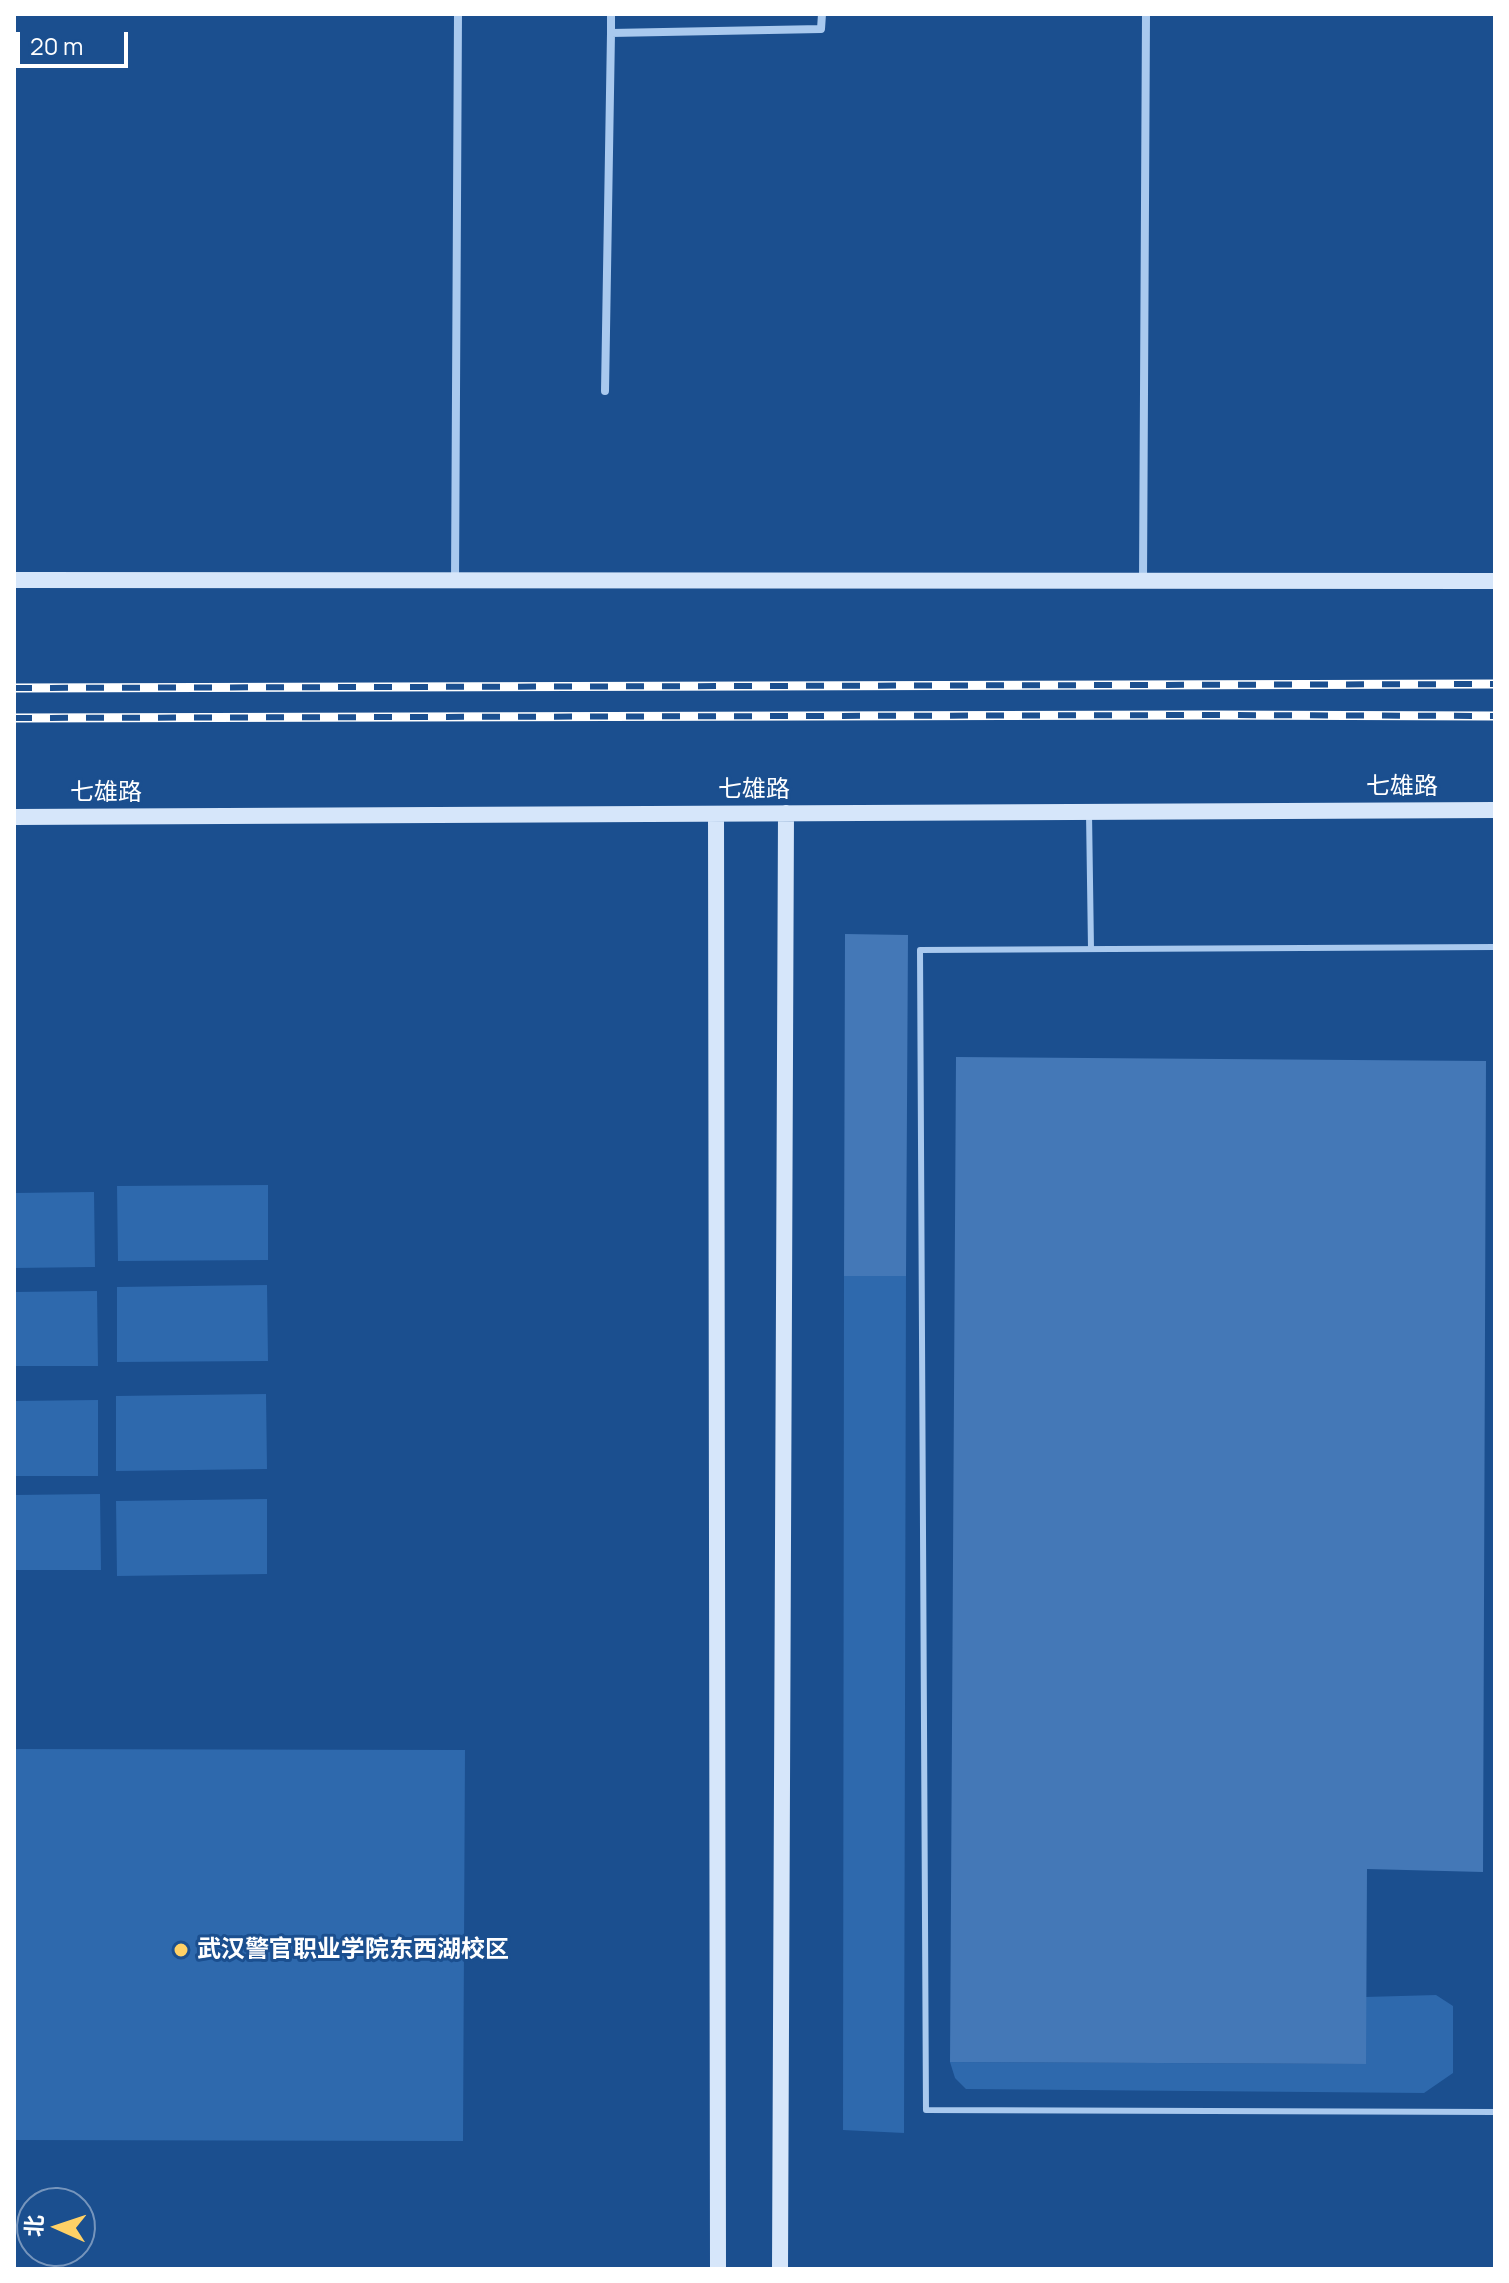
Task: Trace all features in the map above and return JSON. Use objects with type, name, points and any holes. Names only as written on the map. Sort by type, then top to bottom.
[{"type":"street","points":[[455,581],[458,14]]},
{"type":"street","points":[[605,391],[611,14]]},
{"type":"street","points":[[611,33],[821,29],[822,14]]},
{"type":"street","points":[[1143,581],[1146,14]]},
{"type":"street","points":[[14,580],[1495,581]]},
{"type":"street","name":"七雄路","points":[[14,817],[1495,810]]},
{"type":"street","points":[[780,2269],[786,813]]},
{"type":"street","points":[[716,814],[718,2269]]},
{"type":"lane","points":[[1089,812],[1091,949]]},
{"type":"lane","points":[[1495,947],[920,950],[926,2110],[1495,2112]]},
{"type":"shaded area","points":[[268,1185],[268,1260],[118,1261],[117,1186]]},
{"type":"shaded area","points":[[94,1192],[95,1267],[14,1268],[14,1193]]},
{"type":"shaded area","points":[[844,1276],[906,1276],[904,2133],[843,2130]]},
{"type":"shaded area","points":[[267,1285],[268,1361],[117,1362],[117,1287]]},
{"type":"shaded area","points":[[97,1291],[98,1366],[14,1366],[14,1292]]},
{"type":"shaded area","points":[[266,1394],[267,1469],[116,1471],[116,1396]]},
{"type":"shaded area","points":[[98,1400],[98,1476],[14,1476],[14,1401]]},
{"type":"shaded area","points":[[100,1494],[101,1570],[14,1570],[14,1495]]},
{"type":"shaded area","points":[[267,1499],[267,1574],[117,1576],[116,1501]]},
{"type":"shaded area","points":[[14,1749],[465,1750],[463,2141],[14,2140]]},
{"type":"shaded area","points":[[1436,1995],[1453,2006],[1453,2073],[1424,2093],[966,2089],[955,2078],[950,2062],[1365,2064],[1365,1997]]},
{"type":"building","points":[[845,934],[908,935],[906,1276],[844,1276]]},
{"type":"building","points":[[956,1057],[1486,1061],[1483,1872],[1367,1869],[1366,2064],[950,2062]]},
{"type":"railway","points":[[14,688],[1495,684]]},
{"type":"railway","points":[[14,718],[1495,716]]},
{"type":"place","name":"武汉警官职业学院东西湖校区","points":[[181,1950]]}]
